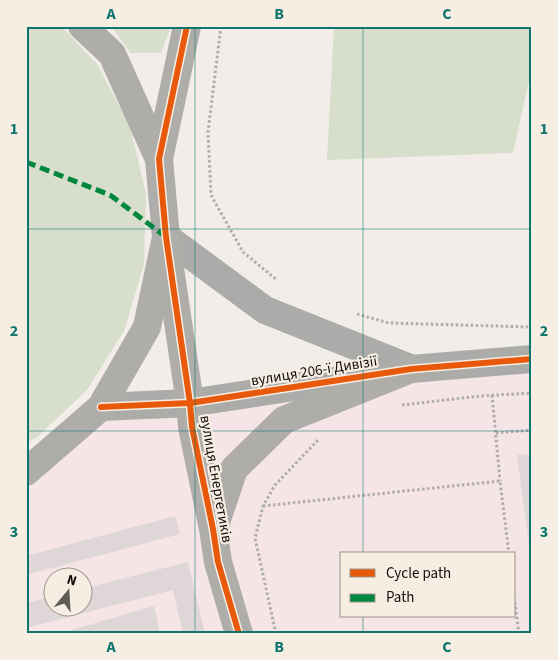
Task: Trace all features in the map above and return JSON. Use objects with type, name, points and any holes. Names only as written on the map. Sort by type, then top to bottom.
[{"type":"main road","points":[[82,26],[112,54],[159,159]]},
{"type":"main road","points":[[26,472],[101,407],[147,327],[166,237],[159,159],[187,26]]},
{"type":"main road","name":"вулиця Енергетиків","points":[[166,237],[192,428],[218,562],[239,634]]},
{"type":"main road","points":[[213,529],[234,468],[284,420],[411,368]]},
{"type":"street","name":"вулиця 206-ї Дивізії","points":[[166,237],[265,310],[411,368]]},
{"type":"street","name":"вулиця 206-ї Дивізії","points":[[101,407],[190,403],[411,368],[532,359]]},
{"type":"path","points":[[221,26],[208,132],[211,195],[242,252],[280,284]]},
{"type":"path","points":[[351,312],[388,323],[532,327]]},
{"type":"path","points":[[394,406],[532,392]]},
{"type":"path","points":[[492,395],[509,552]]},
{"type":"path","points":[[496,433],[532,430]]},
{"type":"path","points":[[276,634],[255,538],[263,506],[275,485],[315,440],[324,436]]},
{"type":"path","points":[[263,506],[500,481]]},
{"type":"path","points":[[516,612],[519,634]]},
{"type":"shaded area","points":[[532,359],[532,634],[26,634],[26,472],[101,407]]},
{"type":"green space","points":[[26,26],[61,26],[97,64],[130,126],[146,194],[144,264],[124,331],[87,390],[36,438],[26,443]]},
{"type":"green space","points":[[111,26],[171,26],[161,53],[131,53]]},
{"type":"green space","points":[[334,26],[532,26],[532,68],[513,153],[327,160]]},
{"type":"building","points":[[532,454],[532,561],[531,561],[517,455]]},
{"type":"building","points":[[175,516],[180,534],[52,568],[42,568],[42,571],[26,575],[26,556]]},
{"type":"building","points":[[188,562],[205,634],[183,634],[173,590],[92,611],[92,586]]},
{"type":"building","points":[[42,599],[42,618],[65,618],[26,628],[26,603]]},
{"type":"building","points":[[154,606],[160,634],[61,634],[61,633]]},
{"type":"marked path","points":[[26,162],[110,195],[166,237]]},
{"type":"cycle path","points":[[187,26],[159,159],[166,237],[192,427],[218,562],[239,634]]},
{"type":"cycle path","points":[[101,407],[190,403],[411,369],[532,359]]}]
